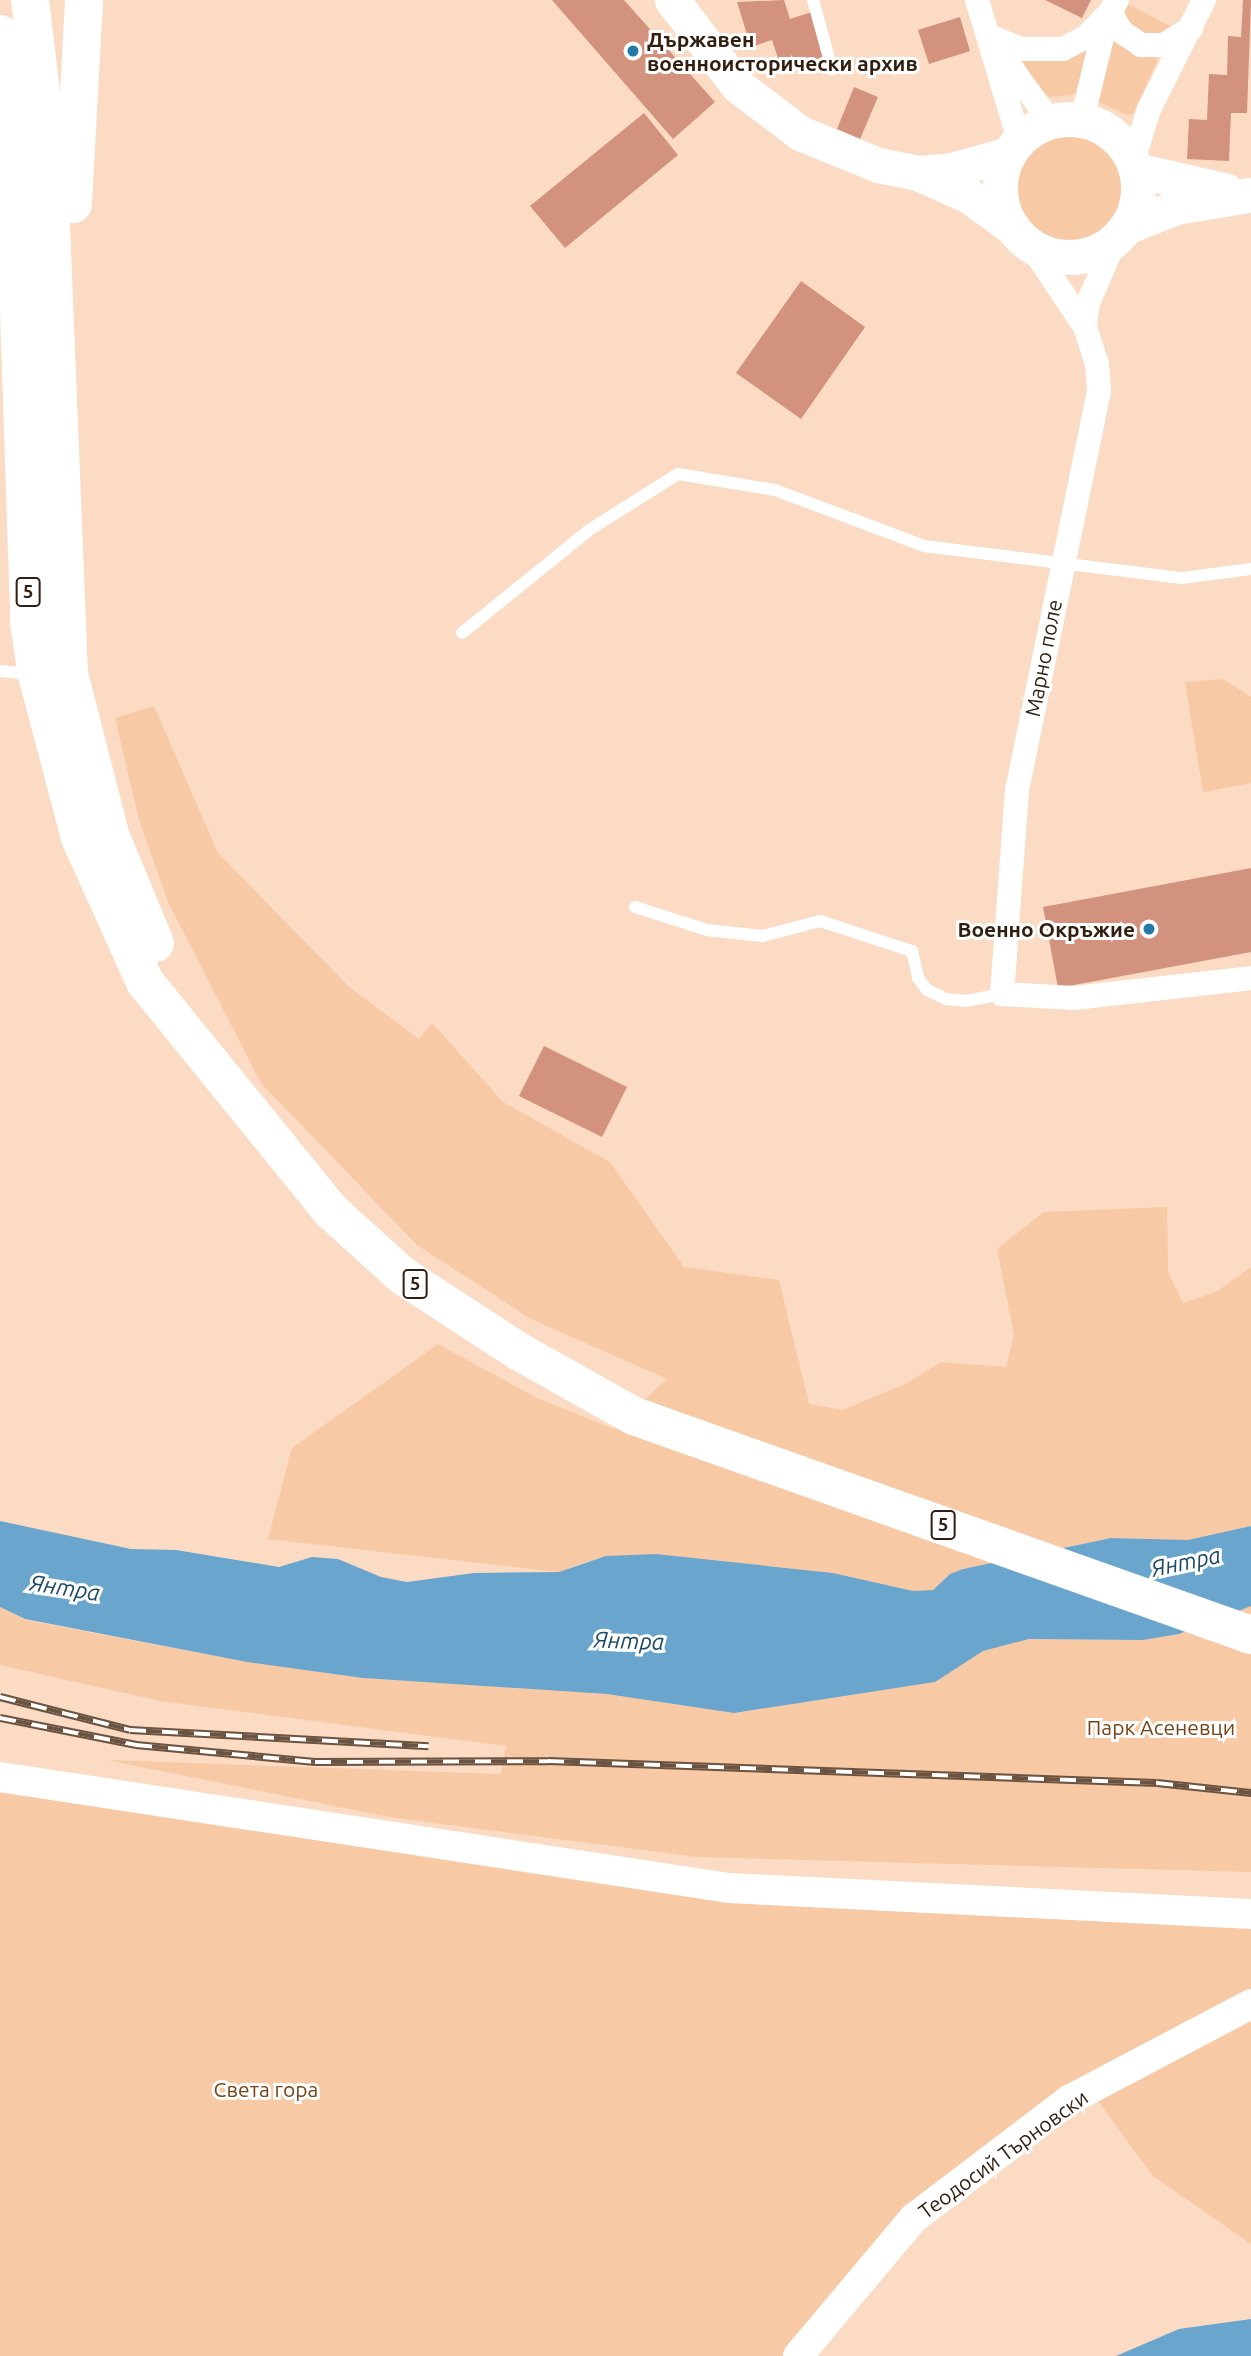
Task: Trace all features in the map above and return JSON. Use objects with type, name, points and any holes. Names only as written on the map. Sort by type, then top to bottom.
[{"type":"main road","name":"5","points":[[30,0],[48,151],[54,384],[69,674],[104,810],[160,955],[239,1099]]},
{"type":"main road","points":[[65,0],[74,159]]},
{"type":"main road","points":[[54,384],[71,258],[84,0]]},
{"type":"main road","points":[[672,0],[738,86],[770,113],[841,152],[918,173],[969,196],[1021,236],[1070,258],[1101,251],[1121,233],[1176,207],[1249,195]]},
{"type":"main road","name":"5","points":[[0,34],[15,190],[29,623],[18,673],[80,838],[145,982],[331,1211],[403,1276],[518,1351],[634,1416],[1251,1635]]},
{"type":"main road","points":[[918,173],[951,170],[1014,147],[1066,120],[1112,134],[1134,165],[1137,200],[1121,233]]},
{"type":"main road","points":[[1014,147],[1000,191],[1021,236]]},
{"type":"main road","points":[[1134,165],[1249,195]]},
{"type":"main road","points":[[0,447],[29,623]]},
{"type":"street","points":[[977,0],[989,36],[1014,147]]},
{"type":"street","points":[[1134,165],[1149,108],[1204,0]]},
{"type":"street","points":[[989,36],[1022,50],[1063,49],[1087,37],[1114,6]]},
{"type":"street","points":[[989,36],[1066,120],[1114,6]]},
{"type":"street","points":[[1114,6],[1122,32],[1141,46],[1164,45],[1191,28]]},
{"type":"street","name":"Марно поле","points":[[1086,327],[1088,303],[1121,233]]},
{"type":"street","name":"Марно поле","points":[[1002,994],[1017,790],[1099,391],[1097,363],[1086,327],[1021,236]]},
{"type":"street","points":[[1002,994],[1074,998],[1251,978]]},
{"type":"street","points":[[0,1777],[729,1888],[1251,1914]]},
{"type":"street","name":"Теодосий Търновски","points":[[798,2356],[914,2218],[1069,2100],[1251,2004]]},
{"type":"lane","points":[[813,0],[832,69]]},
{"type":"lane","points":[[462,633],[589,530],[678,474],[775,490],[924,546],[1182,578],[1251,569]]},
{"type":"lane","points":[[635,907],[707,930],[763,936],[820,921],[912,951],[918,978],[927,990],[946,999],[966,1001],[1002,994]]},
{"type":"green space","points":[[1124,2],[1176,29],[1151,41],[1125,20]]},
{"type":"green space","points":[[1114,34],[1158,59],[1133,114],[1127,115],[1096,101]]},
{"type":"green space","points":[[1091,41],[1077,94],[1049,97],[1035,88],[1022,59]]},
{"type":"green space","points":[[1069,132],[1090,136],[1107,148],[1119,165],[1123,186],[1119,207],[1107,224],[1090,236],[1069,240],[1048,236],[1031,224],[1019,207],[1015,186],[1019,165],[1031,148],[1048,136]]},
{"type":"green space","points":[[1223,679],[1251,697],[1251,783],[1203,792],[1185,682]]},
{"type":"green space","points":[[154,706],[218,853],[349,987],[419,1039],[432,1023],[503,1102],[610,1162],[684,1267],[779,1280],[809,1404],[843,1410],[907,1383],[941,1362],[1006,1367],[1014,1335],[997,1249],[1044,1212],[1167,1207],[1168,1272],[1183,1303],[1216,1292],[1251,1267],[1251,1526],[1188,1540],[1111,1538],[963,1569],[950,1574],[933,1590],[913,1591],[833,1573],[656,1554],[588,1561],[559,1572],[268,1539],[292,1448],[438,1344],[537,1398],[614,1429],[667,1379],[531,1319],[417,1245],[261,1083],[168,902],[139,820],[115,718]]},
{"type":"green space","name":"Парк Асеневци","points":[[1251,1606],[1251,1872],[697,1857],[389,1817],[107,1760],[501,1774],[506,1746],[160,1701],[0,1665],[0,1607],[25,1620],[247,1662],[363,1678],[607,1694],[734,1713],[935,1682],[983,1651],[1029,1639],[1143,1640],[1179,1634]]},
{"type":"green space","name":"Света гора","points":[[0,1778],[729,1888],[1251,1900],[1251,2244],[1153,2176],[1089,2089],[914,2218],[798,2356],[0,2356]]},
{"type":"water","name":"Янтра","points":[[0,1521],[131,1549],[176,1550],[279,1567],[312,1557],[338,1559],[381,1577],[407,1582],[474,1573],[559,1572],[606,1556],[656,1554],[833,1573],[913,1591],[933,1590],[950,1574],[963,1569],[1111,1538],[1188,1540],[1251,1526],[1251,1606],[1179,1634],[1143,1640],[1029,1639],[983,1651],[935,1682],[734,1713],[607,1694],[363,1678],[247,1662],[25,1619],[0,1607]]},
{"type":"water","points":[[1251,2319],[1251,2356],[1116,2356],[1179,2329]]},
{"type":"building","name":"Държавен военноисторически архив","points":[[552,0],[624,0],[715,102],[673,139]]},
{"type":"building","points":[[784,0],[790,19],[812,12],[825,57],[782,70],[772,40],[751,47],[737,2]]},
{"type":"building","points":[[1045,0],[1091,0],[1082,18]]},
{"type":"building","points":[[1243,0],[1251,0],[1247,113],[1231,113],[1229,161],[1187,159],[1189,119],[1207,120],[1209,74],[1227,75],[1228,36],[1241,37]]},
{"type":"building","points":[[960,17],[970,51],[929,64],[918,30]]},
{"type":"building","points":[[854,87],[878,97],[860,139],[837,129]]},
{"type":"building","points":[[644,113],[678,155],[565,248],[530,206]]},
{"type":"building","points":[[801,281],[865,327],[801,419],[736,373]]},
{"type":"building","name":"Военно Окръжие","points":[[1251,868],[1251,952],[1058,988],[1043,907]]},
{"type":"building","points":[[544,1046],[627,1087],[602,1137],[519,1096]]},
{"type":"railway","points":[[0,1697],[130,1730],[429,1746]]},
{"type":"railway","points":[[0,1718],[136,1745],[315,1762],[548,1761],[1157,1783],[1251,1793]]},
{"type":"place","name":"Държавен военноисторически архив","points":[[633,51]]},
{"type":"place","name":"Военно Окръжие","points":[[1149,929]]}]
